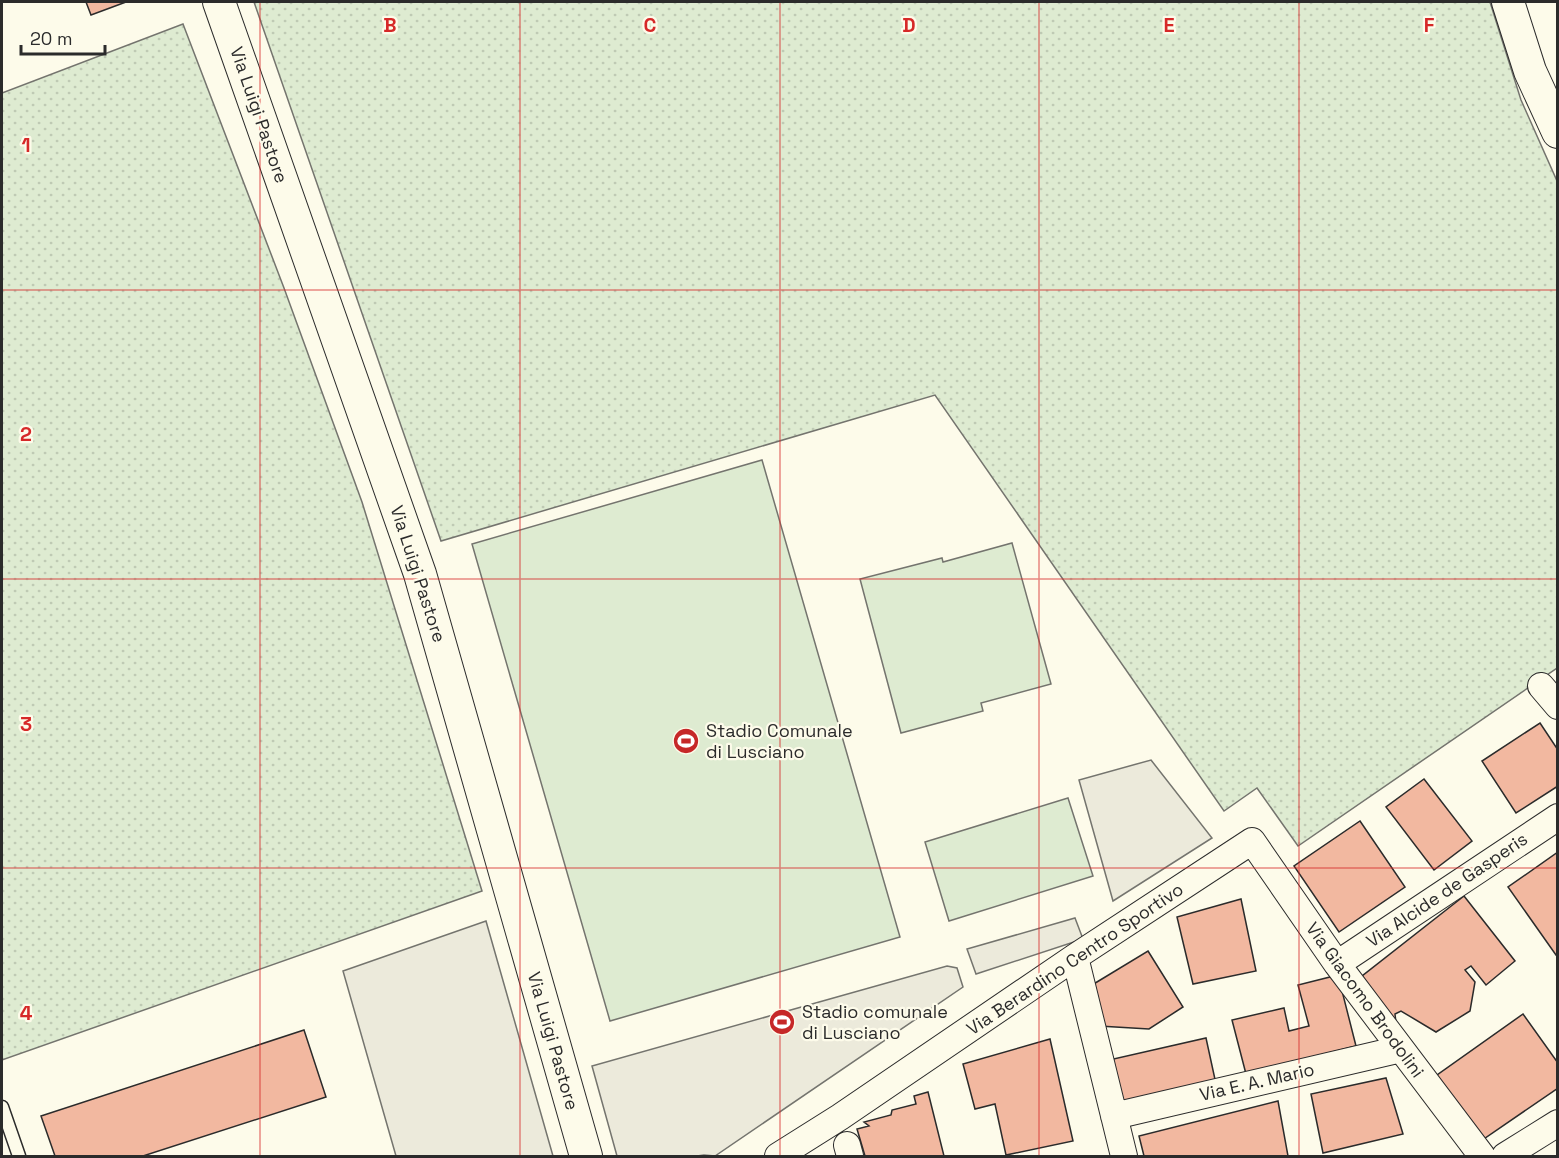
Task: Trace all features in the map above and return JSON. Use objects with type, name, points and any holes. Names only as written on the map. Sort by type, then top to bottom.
[{"type":"street","name":"Via Luigi Pastore","points":[[219,2],[420,574],[586,1156]]},
{"type":"street","points":[[1508,2],[1530,71],[1557,132]]},
{"type":"street","points":[[1541,686],[1557,706]]},
{"type":"street","name":"Via Alcide de Gasperis","points":[[1337,964],[1557,817]]},
{"type":"street","name":"Via Giacomo Brodolini","points":[[1252,841],[1337,964],[1482,1156]]},
{"type":"street","name":"Via Berardino Centro Sportivo","points":[[778,1156],[840,1117],[1075,957],[1252,841]]},
{"type":"street","points":[[1075,957],[1124,1156]]},
{"type":"street","name":"Via E. A. Mario","points":[[1114,1116],[1401,1049]]},
{"type":"street","points":[[1505,1156],[1557,1123]]},
{"type":"lane","points":[[2,1107],[19,1156]]},
{"type":"green space","points":[[254,2],[1490,2],[1521,100],[1557,181],[1557,668],[1298,846],[1257,788],[1224,811],[935,395],[441,541]]},
{"type":"green space","points":[[183,24],[284,288],[362,502],[482,891],[2,1060],[2,93]]},
{"type":"green space","name":"Stadio Comunale di Lusciano","points":[[762,460],[900,937],[610,1021],[472,544]]},
{"type":"green space","points":[[1012,543],[1051,684],[981,703],[983,711],[901,733],[860,579],[942,558],[943,562]]},
{"type":"green space","points":[[1068,798],[1093,876],[949,921],[925,842]]},
{"type":"shaded area","points":[[1151,760],[1212,838],[1113,901],[1079,780]]},
{"type":"shaded area","points":[[1075,918],[1083,939],[976,974],[967,949]]},
{"type":"shaded area","points":[[486,921],[553,1156],[396,1156],[343,971]]},
{"type":"shaded area","points":[[947,966],[957,968],[963,987],[715,1156],[617,1156],[592,1066]]},
{"type":"building","points":[[86,2],[126,2],[91,15]]},
{"type":"building","points":[[1540,723],[1558,750],[1558,786],[1516,813],[1482,761]]},
{"type":"building","points":[[1424,779],[1472,841],[1434,870],[1386,807]]},
{"type":"building","points":[[1360,821],[1405,887],[1339,932],[1294,866]]},
{"type":"building","points":[[1558,852],[1558,954],[1556,955],[1508,887]]},
{"type":"building","points":[[1464,896],[1515,961],[1486,985],[1471,966],[1465,970],[1475,982],[1470,1011],[1436,1032],[1401,1011],[1395,1014],[1397,1032],[1357,980]]},
{"type":"building","points":[[1241,899],[1256,971],[1193,984],[1177,917]]},
{"type":"building","points":[[1148,951],[1183,1007],[1149,1029],[1099,1026],[1092,985]]},
{"type":"building","points":[[1338,975],[1356,1046],[1246,1074],[1232,1020],[1284,1008],[1289,1031],[1309,1026],[1298,985]]},
{"type":"building","points":[[1523,1014],[1558,1063],[1558,1088],[1475,1145],[1430,1080]]},
{"type":"building","points":[[304,1030],[326,1097],[143,1156],[55,1156],[41,1116]]},
{"type":"building","points":[[1206,1038],[1216,1084],[1120,1106],[1109,1060]]},
{"type":"building","points":[[1050,1039],[1073,1141],[1006,1155],[995,1104],[975,1109],[963,1064]]},
{"type":"building","points":[[1386,1078],[1403,1134],[1323,1153],[1311,1094]]},
{"type":"building","points":[[928,1092],[944,1156],[865,1156],[857,1129],[869,1126],[864,1122],[891,1115],[892,1110],[916,1104],[914,1096]]},
{"type":"building","points":[[1278,1101],[1288,1156],[1144,1156],[1139,1136]]},
{"type":"place","name":"Stadio Comunale di Lusciano","points":[[686,741]]},
{"type":"place","name":"Stadio comunale di Lusciano","points":[[782,1022]]}]
